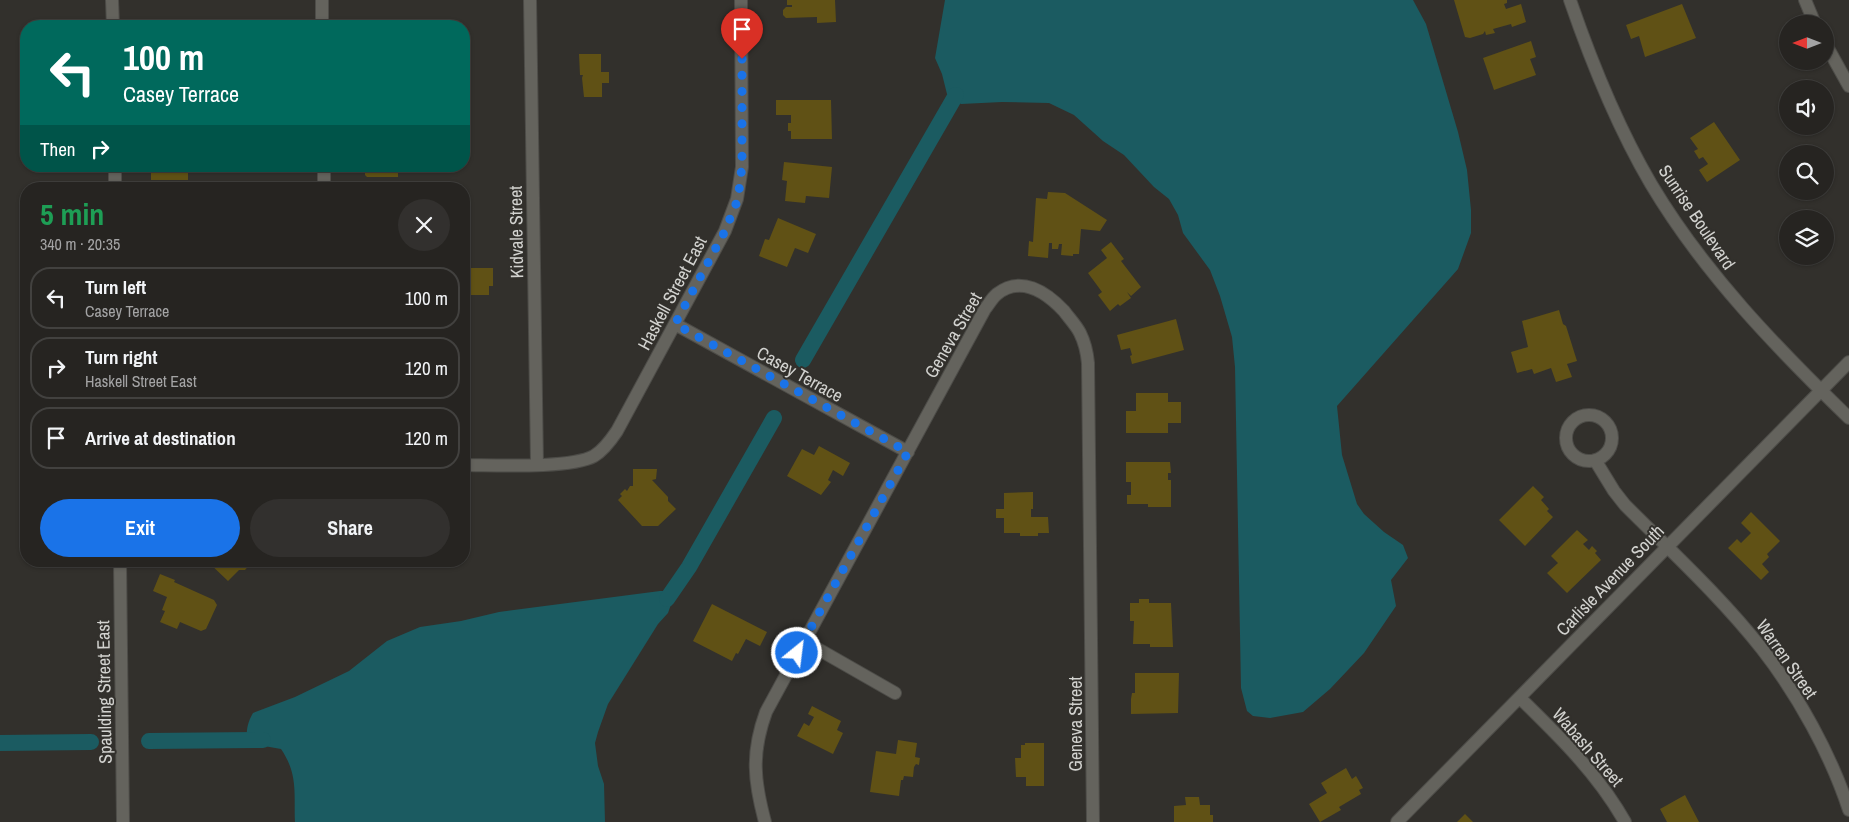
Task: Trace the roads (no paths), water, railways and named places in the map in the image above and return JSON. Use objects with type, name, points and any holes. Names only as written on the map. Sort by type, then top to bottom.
[{"type":"street","points":[[112,0],[113,20]]},
{"type":"street","points":[[322,0],[322,20]]},
{"type":"street","name":"Kidvale Street","points":[[530,0],[537,464]]},
{"type":"street","name":"Haskell Street East","points":[[470,465],[578,462],[594,456],[607,445],[617,431],[725,231],[738,199],[742,166],[741,0]]},
{"type":"street","name":"Sunrise Boulevard","points":[[1570,0],[1608,101],[1661,200],[1712,272],[1736,301],[1781,351],[1849,418]]},
{"type":"street","points":[[1805,0],[1811,15]]},
{"type":"street","points":[[1834,59],[1849,86]]},
{"type":"street","name":"Geneva Street","points":[[765,822],[755,780],[756,745],[766,712],[986,309],[995,295],[1009,286],[1027,285],[1043,292],[1056,302],[1079,331],[1086,347],[1088,363],[1093,822]]},
{"type":"street","name":"Casey Terrace","points":[[675,324],[908,452]]},
{"type":"street","name":"Carlisle Avenue South","points":[[1397,822],[1849,362]]},
{"type":"street","name":"Warren Street","points":[[1595,460],[1625,505],[1701,581],[1763,650],[1793,694],[1823,749],[1843,790],[1849,810]]},
{"type":"street","name":"Spaulding Street East","points":[[120,567],[123,822]]},
{"type":"street","points":[[804,641],[895,693]]},
{"type":"street","name":"Wabash Street","points":[[1520,698],[1572,750],[1599,783],[1625,822]]},
{"type":"water","points":[[945,0],[1413,0],[1426,24],[1458,132],[1467,170],[1471,233],[1458,269],[1337,406],[1342,455],[1357,504],[1364,514],[1384,532],[1403,545],[1408,558],[1391,580],[1396,606],[1364,653],[1330,689],[1303,712],[1270,718],[1253,716],[1247,711],[1241,688],[1235,367],[1232,337],[1210,270],[1183,233],[1178,215],[1169,199],[1154,187],[1124,155],[1103,141],[1074,115],[1049,103],[1002,102],[961,104],[947,94],[942,74],[935,58]]},
{"type":"water","points":[[668,591],[674,596],[668,613],[658,624],[608,704],[595,743],[598,766],[604,784],[605,822],[295,822],[293,775],[281,749],[247,743],[247,728],[253,713],[295,697],[349,671],[387,641],[420,627],[461,621],[499,612]]},
{"type":"waterway","points":[[803,360],[956,95]]},
{"type":"waterway","points":[[667,599],[689,567],[774,418]]},
{"type":"waterway","points":[[149,741],[263,740]]},
{"type":"waterway","points":[[0,743],[91,742]]}]
